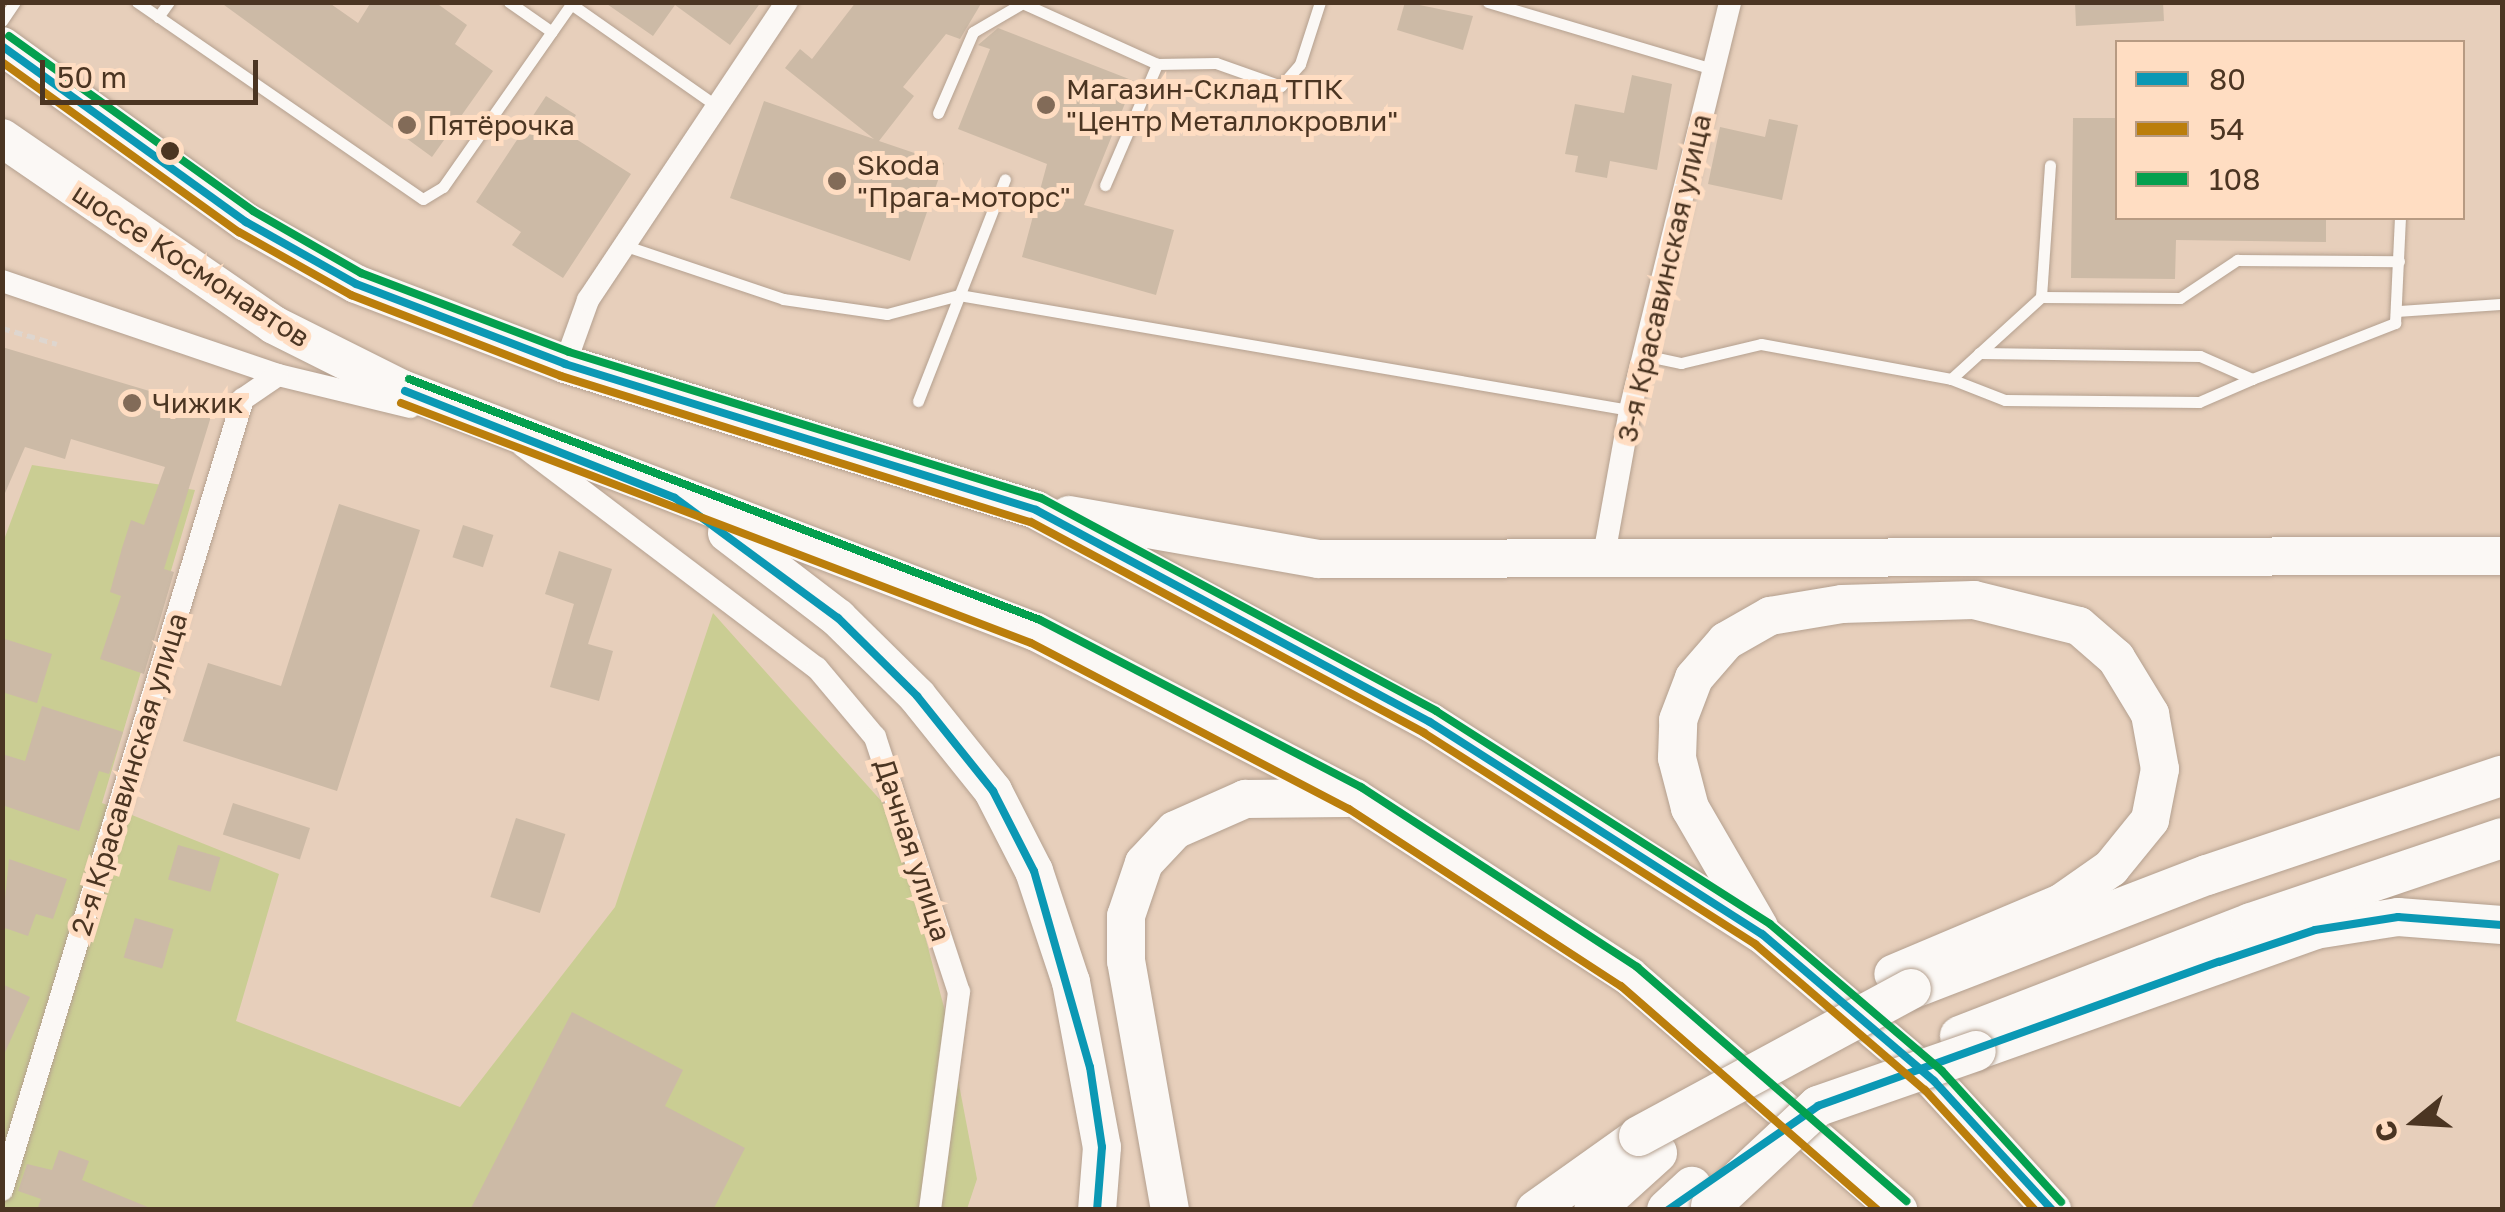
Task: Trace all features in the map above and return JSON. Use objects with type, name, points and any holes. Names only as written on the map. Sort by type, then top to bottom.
[{"type":"highway","points":[[1594,1210],[1648,1144],[1902,982],[2502,776]]},
{"type":"highway","points":[[1694,1203],[1818,1106],[2251,923],[2502,838]]},
{"type":"main road","points":[[2,46],[314,262],[565,364],[1036,510],[1318,559],[2502,556]]},
{"type":"main road","name":"шоссе Космонавтов","points":[[2,138],[274,325],[498,428],[1036,632],[1355,798],[1629,976],[1898,1210]]},
{"type":"main road","points":[[675,498],[838,618],[917,696],[992,791],[1034,871],[1071,982],[1102,1147],[1096,1210]]},
{"type":"main road","points":[[1036,510],[1430,722],[1762,934],[1934,1081],[2052,1210]]},
{"type":"main road","points":[[1762,934],[1690,808],[1677,758],[1678,720],[1694,678],[1726,641],[1770,616],[1842,604],[1974,600],[2078,626],[2116,658],[2150,714],[2160,769],[2150,820],[2111,868],[2060,903],[1902,982]]},
{"type":"main road","points":[[1170,1210],[1126,962],[1126,916],[1144,863],[1175,830],[1245,799],[1355,798]]},
{"type":"main road","points":[[1968,1043],[2315,930],[2398,917],[2502,925]]},
{"type":"main road","points":[[1535,1210],[1648,1144]]},
{"type":"street","points":[[565,364],[578,320],[623,245],[787,2]]},
{"type":"street","name":"3-я Красавинская улица","points":[[1604,556],[1630,410],[1730,2]]},
{"type":"street","points":[[2,281],[278,375],[498,428]]},
{"type":"street","name":"2-я Красавинская улица","points":[[2,1190],[244,400],[278,375]]},
{"type":"street","name":"Дачная улица","points":[[498,428],[817,668],[875,737],[959,992],[930,1210]]},
{"type":"lane","points":[[2,21],[15,2]]},
{"type":"lane","points":[[138,2],[422,199],[443,187],[570,3],[716,105]]},
{"type":"lane","points":[[158,17],[169,2]]},
{"type":"lane","points":[[509,2],[552,32]]},
{"type":"lane","points":[[938,113],[973,32],[1020,3],[1157,64],[1216,63],[1281,86],[1300,64],[1320,2]]},
{"type":"lane","points":[[1488,2],[1714,69]]},
{"type":"lane","points":[[1105,185],[1157,64]]},
{"type":"lane","points":[[2042,297],[2050,165]]},
{"type":"lane","points":[[918,401],[1005,179]]},
{"type":"lane","points":[[1643,356],[1692,362],[1760,344],[1951,379],[2004,400],[2199,402],[2388,329],[2398,312],[2400,220]]},
{"type":"lane","points":[[623,245],[783,299],[888,314],[959,295],[1630,410]]},
{"type":"lane","points":[[1951,379],[2042,297],[2180,298],[2238,260],[2399,261]]},
{"type":"lane","points":[[2398,312],[2502,304]]},
{"type":"lane","points":[[1980,353],[2200,356],[2252,379]]},
{"type":"path","points":[[2,328],[58,344]]},
{"type":"green space","points":[[32,465],[195,490],[102,803],[279,874],[236,1021],[460,1107],[615,907],[713,613],[892,813],[945,1011],[977,1179],[967,1209],[3,1209],[2,545]]},
{"type":"building","points":[[220,2],[328,2],[358,23],[371,2],[435,2],[467,25],[455,44],[493,71],[432,157]]},
{"type":"building","points":[[604,2],[761,2],[730,45],[675,5],[653,36]]},
{"type":"building","points":[[856,2],[982,2],[960,39],[946,34],[903,87],[914,96],[879,141],[944,163],[910,261],[730,198],[764,101],[874,139],[785,68],[800,49],[812,59]]},
{"type":"building","points":[[1405,2],[1473,16],[1463,50],[1397,30]]},
{"type":"building","points":[[2075,2],[2163,2],[2164,21],[2076,26]]},
{"type":"building","points":[[998,28],[1134,81],[1084,205],[1174,230],[1156,295],[1022,257],[1047,164],[958,129],[990,49],[978,45]]},
{"type":"building","points":[[1632,75],[1672,84],[1657,170],[1610,161],[1607,178],[1575,172],[1578,156],[1565,154],[1575,104],[1624,113]]},
{"type":"building","points":[[546,96],[576,115],[565,132],[631,174],[563,278],[512,245],[521,232],[476,202]]},
{"type":"building","points":[[2073,118],[2115,118],[2115,220],[2326,220],[2326,242],[2176,240],[2175,279],[2071,278]]},
{"type":"building","points":[[1769,119],[1798,125],[1782,200],[1708,184],[1720,127],[1765,137]]},
{"type":"building","points":[[2,347],[213,410],[164,569],[174,572],[144,674],[100,659],[121,596],[110,592],[131,520],[144,525],[165,467],[71,439],[65,459],[25,447],[2,500]]},
{"type":"building","points":[[339,504],[420,530],[337,791],[183,741],[208,663],[281,686]]},
{"type":"building","points":[[463,525],[493,535],[483,567],[452,557]]},
{"type":"building","points":[[559,551],[612,569],[588,644],[613,651],[599,701],[550,687],[574,604],[545,594]]},
{"type":"building","points":[[2,638],[52,654],[37,703],[2,692]]},
{"type":"building","points":[[42,706],[123,732],[109,774],[99,771],[79,831],[2,805],[2,754],[25,761]]},
{"type":"building","points":[[233,803],[310,828],[300,859],[223,834]]},
{"type":"building","points":[[516,818],[565,834],[540,913],[490,897]]},
{"type":"building","points":[[178,845],[220,857],[210,892],[168,880]]},
{"type":"building","points":[[9,859],[67,879],[53,919],[36,914],[28,936],[2,927]]},
{"type":"building","points":[[135,918],[173,929],[162,968],[124,957]]},
{"type":"building","points":[[2,984],[30,997],[2,1059]]},
{"type":"building","points":[[572,1012],[683,1070],[665,1106],[745,1148],[713,1210],[470,1210]]},
{"type":"building","points":[[59,1150],[89,1161],[82,1180],[155,1210],[37,1210],[41,1199],[18,1191],[27,1164],[52,1170]]},
{"type":"transit line","name":"108","points":[[9,36],[253,211],[361,273],[569,352],[1041,498],[1436,711],[1770,924],[1942,1071],[2061,1202]]},
{"type":"transit line","name":"80","points":[[2,46],[246,222],[356,284],[565,364],[1036,510],[1430,722],[1762,934],[1934,1081],[2052,1210]]},
{"type":"transit line","name":"54","points":[[2,62],[239,232],[351,295],[561,376],[1031,522],[1424,733],[1755,944],[1925,1090],[2035,1210]]},
{"type":"transit line","name":"108","points":[[409,379],[1040,620],[1361,787],[1637,967],[1906,1201]]},
{"type":"transit line","name":"80","points":[[405,391],[675,498],[838,618],[917,696],[993,791],[1034,871],[1090,1067],[1102,1147],[1097,1210]]},
{"type":"transit line","name":"54","points":[[401,403],[1031,643],[1349,809],[1621,986],[1878,1210]]},
{"type":"transit line","name":"80","points":[[1668,1210],[1818,1106],[2219,962],[2315,930],[2398,917],[2502,925]]},
{"type":"place","name":"Магазин-Склад ТПК \"Центр Металлокровли\"","points":[[1046,105]]},
{"type":"place","name":"Пятёрочка","points":[[407,125]]},
{"type":"place","name":"Skoda \"Прага-моторс\"","points":[[837,181]]},
{"type":"place","name":"Чижик","points":[[132,403]]}]
